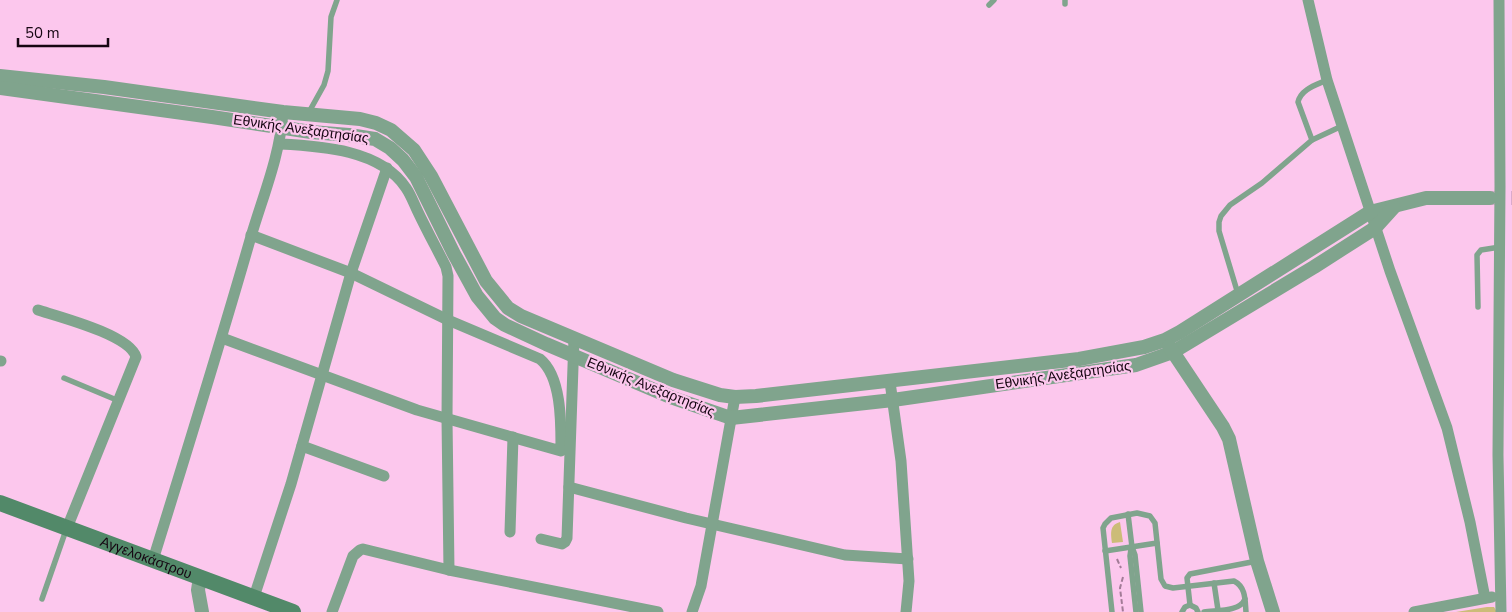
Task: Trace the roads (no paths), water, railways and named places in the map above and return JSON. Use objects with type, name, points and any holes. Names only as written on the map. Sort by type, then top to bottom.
[{"type":"main road","name":"Αγγελοκάστρου","points":[[0,503],[294,612]]},
{"type":"street","points":[[1308,0],[1327,80],[1370,212],[1447,428],[1470,522],[1485,598]]},
{"type":"street","points":[[1499,0],[1500,247],[1498,455],[1501,612]]},
{"type":"street","name":"Εθνικής Ανεξαρτησίας","points":[[0,76],[104,86],[283,112],[376,123],[391,130],[404,140],[424,164],[486,281],[508,308],[521,316],[673,380],[712,393],[735,397],[890,382],[1079,359],[1144,347],[1165,340],[1180,332],[1370,212],[1426,198],[1490,198]]},
{"type":"street","name":"Εθνικής Ανεξαρτησίας","points":[[0,88],[282,128],[374,139],[390,148],[403,160],[416,177],[477,296],[486,308],[506,325],[672,398],[731,418],[893,400],[1136,365],[1173,352],[1314,267],[1376,228],[1394,207]]},
{"type":"street","points":[[153,560],[280,144],[283,112]]},
{"type":"street","points":[[280,144],[306,145],[338,150],[370,160],[387,168],[407,189],[446,267],[448,276],[449,570]]},
{"type":"street","points":[[254,597],[282,515],[352,273],[387,168]]},
{"type":"street","points":[[222,338],[417,410],[561,451],[556,386],[546,364],[540,359],[448,320],[352,273],[251,235]]},
{"type":"street","points":[[38,310],[110,335],[132,349],[136,359],[67,528]]},
{"type":"street","points":[[541,539],[562,544],[567,541],[574,338]]},
{"type":"street","points":[[1165,340],[1229,439],[1257,561],[1273,612]]},
{"type":"street","points":[[890,382],[901,461],[908,559],[909,581],[906,612]]},
{"type":"street","points":[[692,612],[701,586],[735,397]]},
{"type":"street","points":[[510,532],[512,437]]},
{"type":"street","points":[[302,446],[384,476]]},
{"type":"street","points":[[569,487],[845,556],[908,559]]},
{"type":"street","points":[[332,612],[353,556],[360,550],[371,550],[449,570],[658,612]]},
{"type":"street","points":[[200,577],[198,590],[202,612]]},
{"type":"street","points":[[1414,612],[1440,609],[1501,595]]},
{"type":"lane","points":[[308,115],[324,85],[328,71],[331,17],[337,0]]},
{"type":"lane","points":[[989,5],[994,0]]},
{"type":"lane","points":[[1312,140],[1298,102],[1303,92],[1327,80]]},
{"type":"lane","points":[[1238,294],[1219,231],[1221,216],[1230,204],[1262,183],[1312,140],[1343,126]]},
{"type":"lane","points":[[1478,306],[1477,255],[1481,250],[1500,247]]},
{"type":"lane","points":[[64,378],[119,401]]},
{"type":"lane","points":[[1112,612],[1103,532],[1105,524],[1111,518],[1141,512],[1150,516],[1155,523],[1163,584],[1171,588],[1229,580],[1238,583],[1244,590],[1246,612],[1237,608],[1204,612]]},
{"type":"lane","points":[[1128,514],[1132,547],[1135,555],[1141,612]]},
{"type":"lane","points":[[42,599],[67,528]]},
{"type":"lane","points":[[1105,551],[1157,543]]},
{"type":"lane","points":[[1132,547],[1130,556],[1136,612]]},
{"type":"lane","points":[[1190,606],[1187,578],[1190,574],[1257,561]]},
{"type":"lane","points":[[1214,582],[1218,610]]},
{"type":"lane","points":[[1237,608],[1245,599]]},
{"type":"lane","points":[[1182,612],[1185,607],[1190,606],[1196,608],[1198,612]]},
{"type":"tunnel","points":[[1490,198],[1512,198]]}]
